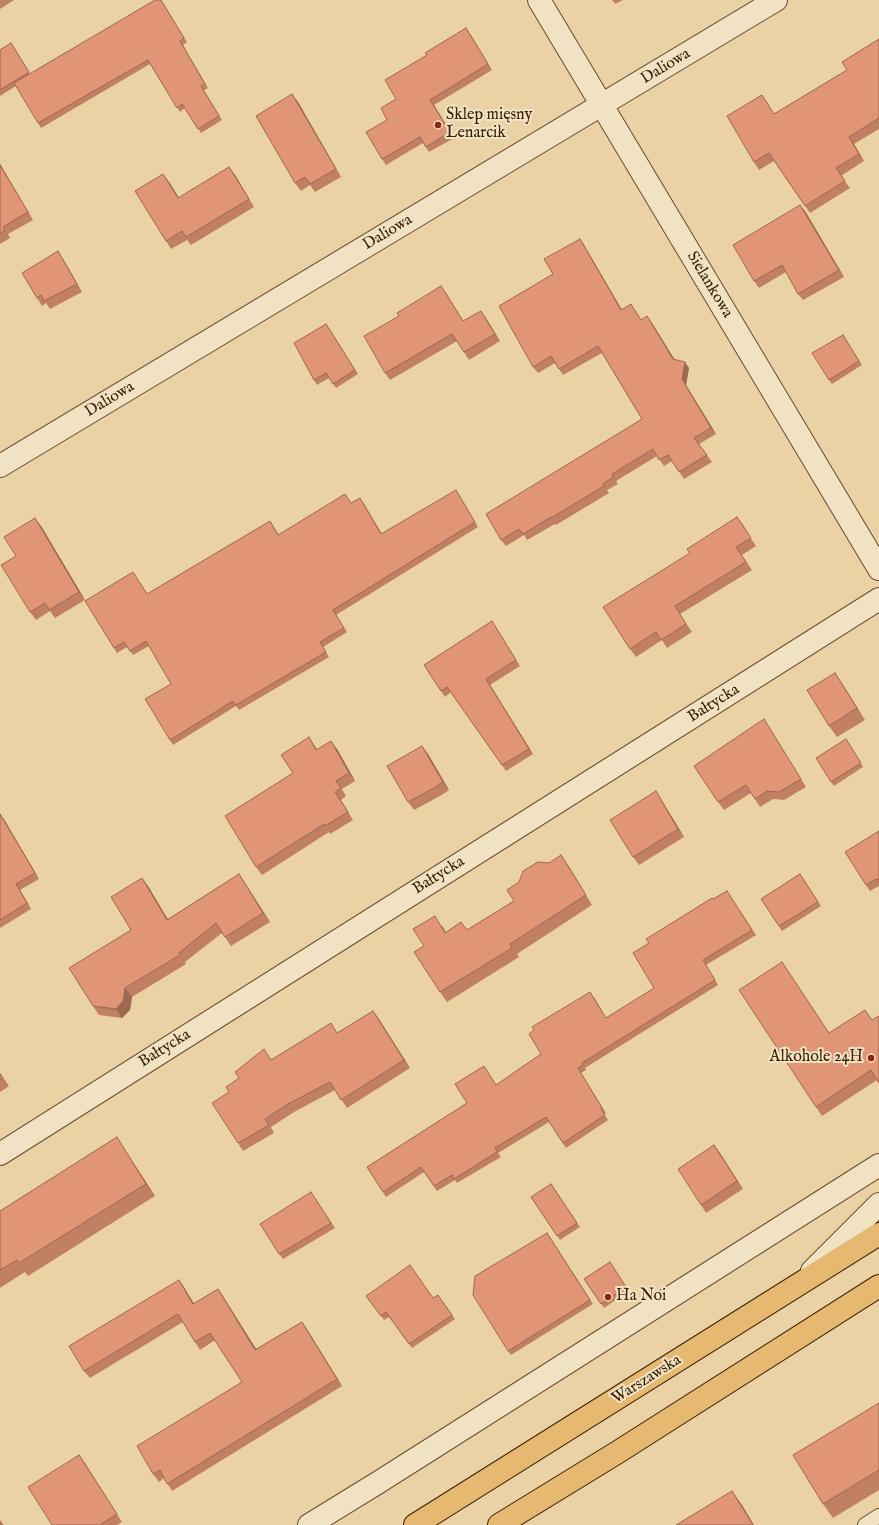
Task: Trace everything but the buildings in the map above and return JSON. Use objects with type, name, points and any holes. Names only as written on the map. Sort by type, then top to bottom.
[{"type":"main road","name":"Warszawska","points":[[415,1525],[879,1234]]},
{"type":"main road","points":[[499,1525],[625,1448],[879,1286]]},
{"type":"street","name":"Sielankowa","points":[[539,0],[879,569]]},
{"type":"street","name":"Daliowa","points":[[0,466],[776,0]]},
{"type":"street","name":"Bałtycka","points":[[0,1154],[879,599]]},
{"type":"street","points":[[310,1525],[879,1165]]},
{"type":"street","points":[[797,1286],[879,1204]]},
{"type":"lane","points":[[865,1525],[879,1516]]},
{"type":"place","name":"Sklep mięsny Lenarcik","points":[[438,125]]},
{"type":"place","name":"Alkohole 24H","points":[[871,1058]]},
{"type":"place","name":"Ha Noi","points":[[608,1297]]}]
